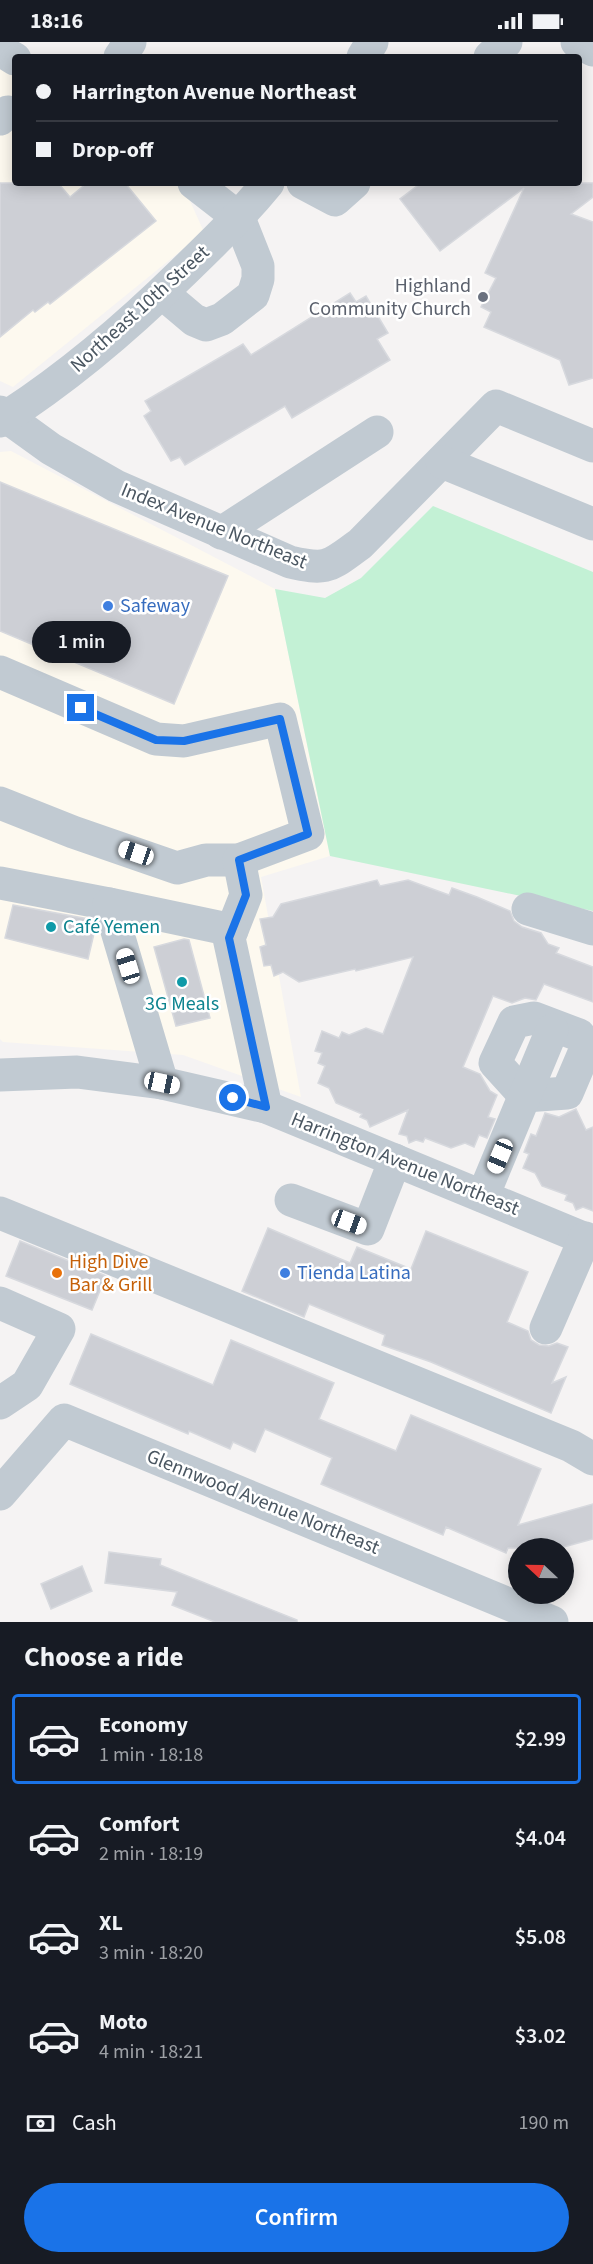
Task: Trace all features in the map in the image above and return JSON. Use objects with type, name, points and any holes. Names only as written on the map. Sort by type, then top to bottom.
[{"type":"street","points":[[493,54],[506,42]]},
{"type":"street","points":[[577,42],[593,50]]},
{"type":"street","points":[[162,293],[194,320],[206,325],[222,319],[253,295],[258,279],[258,266],[239,218],[198,186]]},
{"type":"street","name":"Northeast 10th Street","points":[[2,417],[93,355],[162,293],[239,218],[266,186]]},
{"type":"street","points":[[309,186],[335,200],[351,186]]},
{"type":"street","name":"Index Avenue Northeast","points":[[2,417],[51,449],[116,486],[290,562],[317,568],[335,562],[360,544],[496,406],[593,446]]},
{"type":"street","points":[[221,533],[377,432]]},
{"type":"street","points":[[442,462],[593,524]]},
{"type":"street","points":[[0,672],[156,740],[184,741],[280,719],[308,834],[239,860],[206,860],[177,868],[0,804]]},
{"type":"street","points":[[239,860],[246,895],[229,938],[266,1107]]},
{"type":"street","points":[[0,883],[232,930]]},
{"type":"street","points":[[109,904],[162,1083]]},
{"type":"street","points":[[528,909],[593,929]]},
{"type":"street","points":[[483,1197],[552,1030]]},
{"type":"street","name":"Harrington Avenue Northeast","points":[[0,1075],[77,1072],[162,1083],[266,1107],[589,1240]]},
{"type":"street","points":[[291,1200],[368,1229],[395,1160]]},
{"type":"street","points":[[0,1213],[572,1446],[593,1460]]},
{"type":"street","points":[[546,1328],[589,1240]]},
{"type":"street","points":[[0,1303],[59,1329],[27,1385],[0,1404]]},
{"type":"street","name":"Glennwood Avenue Northeast","points":[[0,1494],[64,1420],[552,1622]]},
{"type":"shaded area","points":[[0,68],[12,74],[12,186],[177,186],[186,192],[204,232],[13,387],[0,381]]},
{"type":"shaded area","points":[[11,451],[275,589],[330,856],[261,877],[301,1097],[183,1055],[3,1042],[0,1039],[0,452]]},
{"type":"green space","points":[[433,506],[593,572],[593,911],[330,856],[275,589],[325,598],[361,578]]},
{"type":"building","points":[[0,183],[12,183],[12,186],[61,186],[70,197],[83,186],[127,186],[156,221],[50,304],[48,302],[35,312],[33,310],[0,337]]},
{"type":"building","points":[[582,183],[593,183],[593,197],[571,214],[593,222],[593,378],[569,385],[560,360],[484,327],[491,312],[481,307],[496,278],[485,273],[524,188],[440,251],[400,199],[417,186],[582,186]]},
{"type":"building","points":[[350,293],[356,302],[366,296],[388,333],[377,339],[390,360],[292,418],[285,406],[185,465],[180,457],[171,461],[144,416],[151,411],[145,401],[243,344],[251,355]]},
{"type":"building","name":"Safeway","points":[[0,482],[228,576],[174,704],[0,631]]},
{"type":"building","points":[[377,880],[380,886],[408,880],[449,895],[452,888],[477,897],[510,911],[514,921],[522,927],[541,933],[548,944],[559,948],[556,953],[593,967],[593,1002],[544,984],[536,1000],[525,998],[512,1003],[493,996],[463,1067],[480,1074],[490,1091],[497,1095],[488,1117],[495,1119],[487,1138],[479,1135],[474,1147],[465,1143],[451,1148],[425,1138],[423,1142],[416,1140],[409,1143],[407,1136],[399,1134],[408,1110],[370,1127],[367,1120],[360,1117],[362,1114],[336,1103],[329,1088],[318,1083],[325,1066],[318,1063],[322,1053],[315,1051],[322,1031],[339,1038],[342,1032],[349,1035],[366,1028],[383,1034],[413,957],[299,982],[283,972],[274,976],[271,965],[264,966],[260,947],[266,945],[260,919],[273,917],[281,904]]},
{"type":"building","name":"Café Yemen","points":[[13,905],[94,920],[96,925],[88,959],[5,938]]},
{"type":"building","name":"3G Meals","points":[[184,939],[189,940],[210,1018],[176,1026],[154,947]]},
{"type":"building","points":[[576,1109],[586,1130],[593,1127],[593,1211],[583,1207],[576,1210],[573,1203],[565,1200],[567,1195],[542,1186],[535,1173],[523,1168],[529,1154],[524,1152],[531,1134],[536,1136],[545,1113],[559,1117]]},
{"type":"building","points":[[268,1228],[350,1263],[357,1247],[411,1269],[426,1231],[528,1272],[507,1322],[528,1331],[531,1340],[539,1345],[549,1346],[557,1343],[568,1347],[552,1383],[566,1377],[551,1413],[431,1362],[382,1345],[385,1335],[309,1304],[304,1317],[242,1291]]},
{"type":"building","name":"High Dive Bar & Grill","points":[[20,1241],[106,1276],[92,1310],[6,1276]]},
{"type":"building","points":[[91,1334],[213,1385],[231,1340],[334,1383],[319,1419],[396,1451],[411,1415],[541,1469],[518,1525],[593,1504],[593,1539],[574,1544],[574,1538],[508,1538],[506,1553],[446,1527],[443,1535],[321,1484],[332,1458],[265,1429],[255,1452],[233,1442],[230,1449],[189,1431],[188,1434],[70,1384]]},
{"type":"building","points":[[109,1552],[161,1559],[160,1565],[297,1620],[297,1622],[215,1622],[172,1605],[177,1592],[105,1583]]},
{"type":"building","points":[[82,1566],[92,1591],[51,1609],[41,1584]]},
{"type":"place","name":"Highland Community Church","points":[[483,297]]},
{"type":"place","name":"Safeway","points":[[108,606]]},
{"type":"place","name":"Café Yemen","points":[[51,927]]},
{"type":"place","name":"3G Meals","points":[[182,982]]},
{"type":"place","name":"High Dive Bar & Grill","points":[[57,1273]]},
{"type":"place","name":"Tienda Latina","points":[[285,1273]]},
{"type":"route","points":[[81,708],[156,740],[184,741],[280,719],[308,834],[239,860],[246,895],[229,938],[266,1107],[233,1098]]}]
